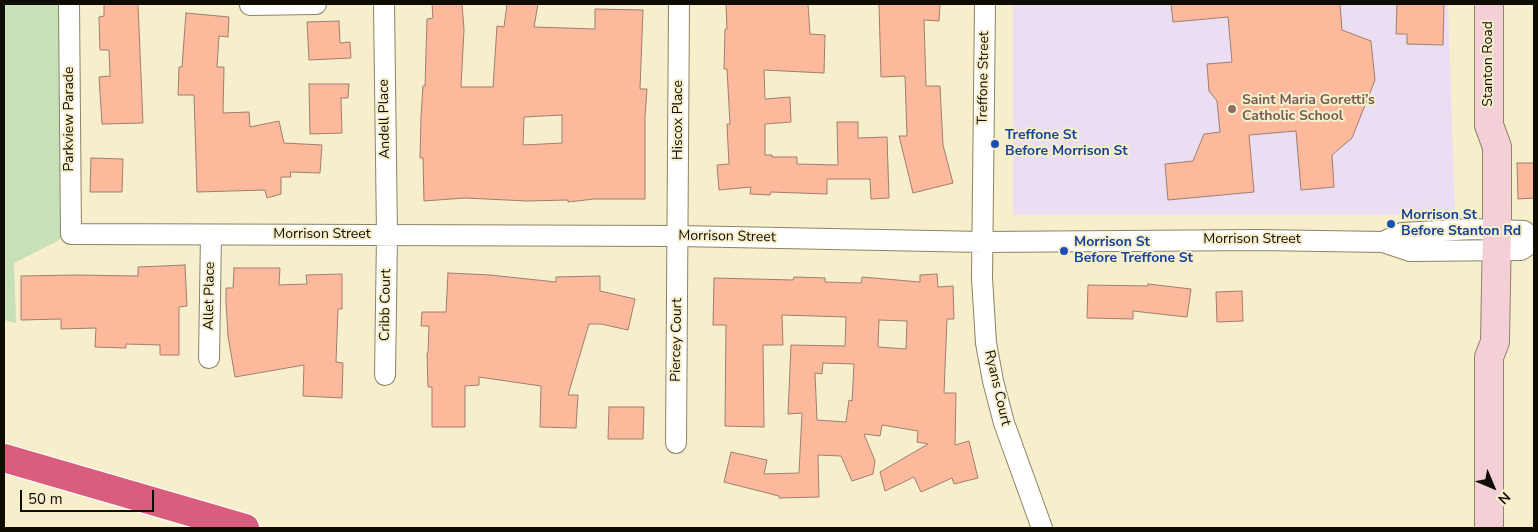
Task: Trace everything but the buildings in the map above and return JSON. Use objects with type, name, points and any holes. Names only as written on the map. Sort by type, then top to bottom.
[{"type":"highway","points":[[4,458],[245,528]]},
{"type":"street","name":"Parkview Parade","points":[[69,4],[71,234]]},
{"type":"street","points":[[250,5],[316,4]]},
{"type":"street","name":"Andell Place","points":[[384,4],[387,235]]},
{"type":"street","name":"Hiscox Place","points":[[678,236],[679,4]]},
{"type":"street","name":"Treffone Street","points":[[983,242],[985,4]]},
{"type":"street","name":"Stanton Road","points":[[1489,4],[1489,125],[1480,148],[1496,342],[1489,357],[1489,528]]},
{"type":"street","name":"Morrison Street","points":[[71,234],[678,236],[983,242],[1259,240],[1383,242],[1410,251],[1488,240],[1524,231],[1534,241]]},
{"type":"street","name":"Allet Place","points":[[209,358],[211,235]]},
{"type":"street","name":"Cribb Court","points":[[385,375],[387,235]]},
{"type":"street","name":"Piercey Court","points":[[676,443],[678,236]]},
{"type":"street","name":"Ryans Court","points":[[983,242],[982,278],[986,343],[993,380],[1004,423],[1042,528]]},
{"type":"shaded area","name":"Saint Maria Goretti’s Catholic School","points":[[1013,4],[1448,4],[1455,215],[1013,215]]},
{"type":"green space","points":[[4,4],[69,4],[71,234],[14,263],[16,323],[4,320]]},
{"type":"place","name":"Saint Maria Goretti’s Catholic School","points":[[1232,109]]},
{"type":"place","name":"Treffone St Before Morrison St","points":[[995,144]]},
{"type":"place","name":"Morrison St Before Stanton Rd","points":[[1391,224]]},
{"type":"place","name":"Morrison St Before Treffone St","points":[[1064,251]]}]
